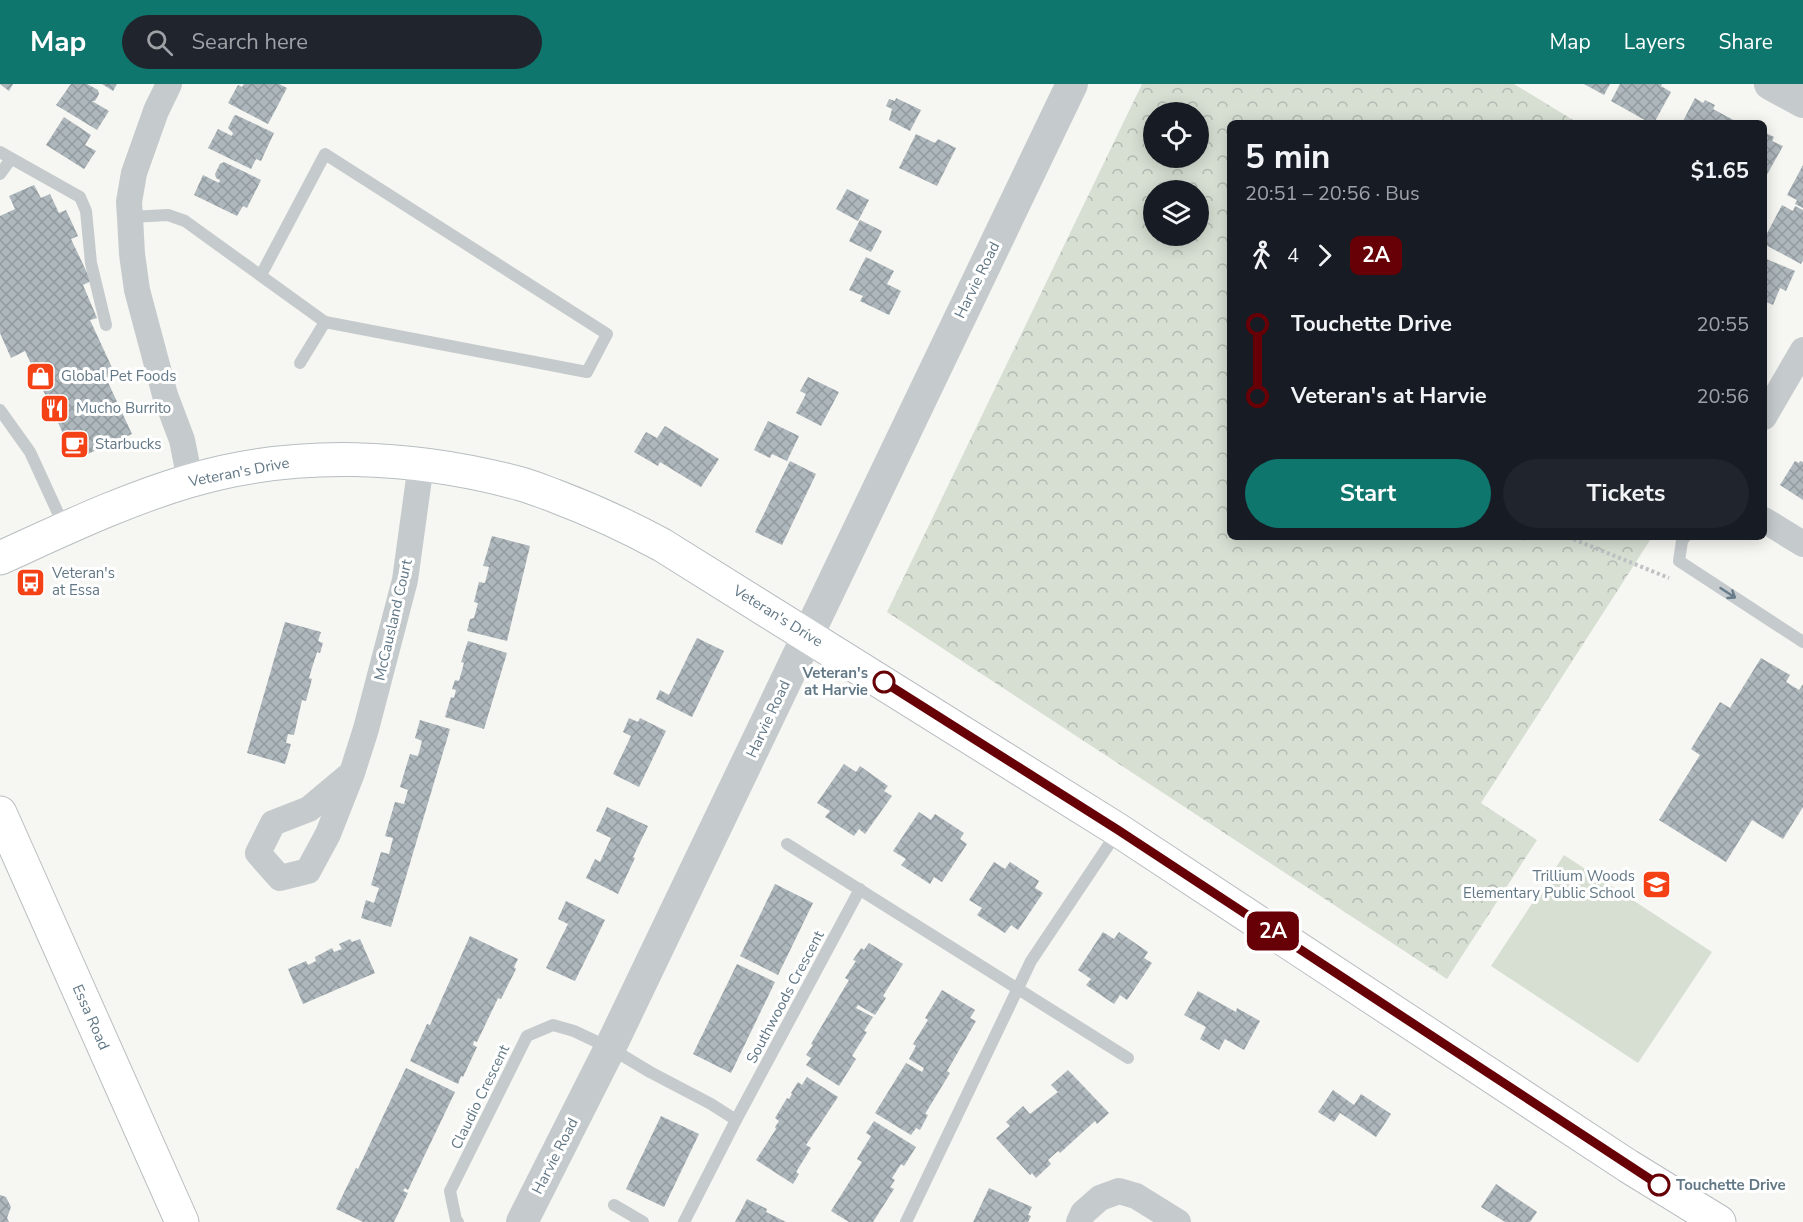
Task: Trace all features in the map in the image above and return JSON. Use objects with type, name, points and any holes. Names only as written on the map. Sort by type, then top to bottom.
[{"type":"main road","name":"Veteran's Drive","points":[[0,558],[142,496],[190,480],[287,461],[349,460],[421,464],[462,470],[523,485],[587,508],[626,525],[662,545],[1118,830],[1628,1166],[1719,1222]]},
{"type":"main road","name":"Essa Road","points":[[0,813],[182,1222]]},
{"type":"street","points":[[169,84],[156,111],[134,173],[129,202],[137,290],[165,395],[182,441],[190,480]]},
{"type":"street","name":"Harvie Road","points":[[522,1222],[610,1048],[1072,84]]},
{"type":"street","points":[[1770,84],[1803,102]]},
{"type":"street","points":[[1767,412],[1803,350]]},
{"type":"street","name":"McCausland Court","points":[[352,773],[366,729],[405,580],[421,464]]},
{"type":"street","points":[[1767,522],[1803,544]]},
{"type":"street","points":[[1079,1222],[1083,1213],[1100,1198],[1119,1191],[1136,1196],[1178,1222]]},
{"type":"lane","points":[[130,217],[168,215],[185,221],[325,321],[587,372],[607,334],[325,154],[261,275]]},
{"type":"lane","points":[[0,174],[5,155],[80,197],[87,211],[91,263],[106,325]]},
{"type":"lane","points":[[300,363],[325,321]]},
{"type":"lane","points":[[0,410],[30,452],[65,528]]},
{"type":"lane","points":[[1683,540],[1679,561],[1803,642]]},
{"type":"lane","points":[[906,1222],[1031,961],[1118,830]]},
{"type":"lane","points":[[787,844],[1128,1058]]},
{"type":"lane","name":"Southwoods Crescent","points":[[684,1222],[860,889]]},
{"type":"lane","name":"Claudio Crescent","points":[[458,1222],[450,1191],[527,1036],[553,1025],[574,1031],[610,1048]]},
{"type":"lane","points":[[610,1048],[736,1120]]},
{"type":"lane","points":[[614,1204],[643,1222]]},
{"type":"path","points":[[1575,540],[1669,578]]},
{"type":"green space","points":[[1142,84],[1514,84],[1573,120],[1227,120],[1227,540],[1650,540],[1481,803],[1537,840],[1447,979],[887,612]]},
{"type":"green space","points":[[1564,855],[1712,952],[1638,1063],[1491,966]]},
{"type":"building","points":[[0,84],[13,84],[9,91]]},
{"type":"building","points":[[71,84],[87,84],[98,90],[99,94],[95,101],[92,101],[109,111],[97,130],[56,105]]},
{"type":"building","points":[[102,84],[117,84],[113,91]]},
{"type":"building","points":[[244,84],[279,84],[287,88],[268,124],[228,103],[238,85],[242,87]]},
{"type":"building","points":[[1584,84],[1610,84],[1604,95]]},
{"type":"building","points":[[1620,84],[1662,84],[1661,86],[1671,92],[1656,120],[1645,120],[1611,101]]},
{"type":"building","points":[[896,98],[921,110],[910,131],[889,120],[892,109],[886,106],[889,99],[895,101]]},
{"type":"building","points":[[1695,98],[1703,103],[1705,100],[1715,105],[1713,109],[1733,120],[1684,120]]},
{"type":"building","points":[[236,115],[274,133],[261,161],[256,159],[251,169],[208,148],[218,129],[232,136],[233,133],[228,128]]},
{"type":"building","points":[[64,117],[91,135],[85,145],[96,151],[84,169],[46,145]]},
{"type":"building","points":[[916,134],[935,143],[938,139],[956,148],[937,186],[899,168]]},
{"type":"building","points":[[1767,134],[1774,137],[1772,141],[1783,146],[1767,175]]},
{"type":"building","points":[[224,162],[261,180],[247,208],[243,206],[237,216],[194,195],[203,175],[219,183],[220,180],[215,174],[220,164]]},
{"type":"building","points":[[1803,165],[1803,208],[1795,204],[1797,200],[1787,195]]},
{"type":"building","points":[[34,185],[41,198],[50,194],[59,213],[66,210],[78,236],[71,239],[91,281],[83,285],[97,318],[90,320],[115,374],[106,378],[132,434],[81,457],[79,452],[73,455],[25,351],[11,358],[0,333],[0,216],[15,209],[9,196]]},
{"type":"building","points":[[847,189],[869,200],[858,221],[836,209]]},
{"type":"building","points":[[1782,205],[1793,211],[1795,206],[1803,210],[1803,260],[1801,264],[1767,246],[1767,233]]},
{"type":"building","points":[[860,220],[882,231],[871,252],[849,241]]},
{"type":"building","points":[[866,257],[894,271],[887,284],[901,291],[889,315],[860,301],[863,296],[849,290]]},
{"type":"building","points":[[1767,259],[1795,271],[1786,291],[1780,288],[1773,305],[1767,302]]},
{"type":"building","points":[[808,377],[839,392],[821,426],[796,413],[806,394],[800,391]]},
{"type":"building","points":[[768,421],[799,436],[787,461],[772,454],[770,458],[754,450]]},
{"type":"building","points":[[665,426],[719,459],[701,487],[660,462],[658,466],[634,452],[646,432],[657,438]]},
{"type":"building","points":[[790,461],[816,474],[782,545],[755,532]]},
{"type":"building","points":[[1795,461],[1803,462],[1803,500],[1780,485]]},
{"type":"building","points":[[492,536],[530,546],[507,641],[467,631],[478,603],[474,602],[479,582],[485,583],[489,567],[483,566]]},
{"type":"building","points":[[285,622],[321,632],[318,641],[323,643],[320,653],[317,652],[311,671],[309,678],[312,679],[306,701],[302,700],[294,735],[288,734],[286,743],[291,744],[285,764],[247,753]]},
{"type":"building","points":[[697,638],[724,651],[692,717],[656,699],[660,690],[669,695]]},
{"type":"building","points":[[468,641],[507,653],[484,729],[445,717],[451,697],[454,698],[456,690],[452,689],[455,680],[459,681],[464,663],[461,662]]},
{"type":"building","points":[[1761,658],[1790,675],[1786,682],[1799,690],[1803,684],[1803,807],[1783,839],[1752,820],[1726,862],[1659,820],[1700,755],[1691,749],[1720,702],[1730,708]]},
{"type":"building","points":[[629,718],[638,722],[640,718],[666,731],[639,787],[613,774],[631,736],[623,732]]},
{"type":"building","points":[[420,720],[450,729],[391,927],[361,918],[366,900],[374,903],[379,888],[371,885],[381,852],[389,854],[393,838],[385,836],[395,802],[404,804],[408,790],[400,787],[410,754],[418,756],[422,741],[415,738]]},
{"type":"building","points":[[844,764],[856,772],[860,766],[888,786],[884,791],[892,796],[865,834],[859,829],[854,836],[825,817],[830,811],[817,803]]},
{"type":"building","points":[[607,807],[648,826],[618,894],[586,878],[595,859],[600,862],[611,838],[596,831]]},
{"type":"building","points":[[919,812],[931,820],[935,814],[964,833],[960,839],[967,844],[942,882],[934,877],[930,884],[901,865],[906,859],[893,851]]},
{"type":"building","points":[[994,862],[1005,869],[1010,862],[1039,881],[1035,888],[1043,893],[1018,930],[1011,925],[1005,933],[977,915],[982,908],[969,900]]},
{"type":"building","points":[[775,884],[813,903],[778,975],[740,956]]},
{"type":"building","points":[[566,901],[605,920],[575,981],[546,968],[568,924],[558,919]]},
{"type":"building","points":[[1103,932],[1114,939],[1119,932],[1148,952],[1144,958],[1152,963],[1127,1000],[1120,995],[1114,1004],[1086,985],[1091,979],[1078,970]]},
{"type":"building","points":[[470,936],[518,959],[514,967],[516,969],[501,999],[498,998],[477,1042],[474,1041],[473,1045],[477,1047],[458,1084],[410,1061],[427,1024],[430,1025]]},
{"type":"building","points":[[350,939],[352,942],[360,939],[375,973],[303,1004],[288,969],[306,961],[308,965],[316,961],[315,957],[332,948],[334,952],[342,949],[339,944]]},
{"type":"building","points":[[869,943],[903,964],[883,996],[886,998],[875,1015],[858,1005],[856,1008],[873,1017],[864,1031],[867,1032],[852,1056],[856,1059],[839,1086],[806,1065],[811,1058],[806,1055],[849,980],[845,978],[856,961],[853,960],[861,948],[864,950]]},
{"type":"building","points":[[737,964],[775,982],[731,1073],[693,1054]]},
{"type":"building","points":[[942,990],[975,1010],[970,1018],[976,1021],[947,1071],[950,1073],[925,1114],[928,1115],[920,1130],[916,1128],[911,1135],[875,1113],[906,1063],[922,1072],[924,1068],[909,1059],[916,1046],[913,1044],[928,1020],[925,1018]]},
{"type":"building","points":[[1198,991],[1236,1012],[1237,1008],[1260,1021],[1244,1050],[1225,1039],[1219,1050],[1200,1039],[1206,1027],[1184,1015]]},
{"type":"building","points":[[406,1068],[455,1092],[408,1190],[405,1188],[403,1191],[408,1193],[394,1222],[363,1222],[336,1209],[356,1168],[358,1169]]},
{"type":"building","points":[[1068,1070],[1109,1113],[1097,1124],[1095,1121],[1060,1153],[1058,1151],[1048,1160],[1051,1164],[1036,1178],[1032,1173],[1030,1175],[996,1138],[1010,1126],[1006,1122],[1023,1106],[1030,1114],[1058,1092],[1051,1085]]},
{"type":"building","points":[[807,1077],[838,1097],[806,1145],[811,1148],[796,1172],[799,1174],[793,1184],[756,1160],[776,1129],[779,1121],[775,1118],[787,1098],[789,1099],[798,1082],[802,1085]]},
{"type":"building","points":[[1333,1090],[1354,1105],[1361,1094],[1391,1114],[1376,1137],[1340,1113],[1334,1122],[1318,1112]]},
{"type":"building","points":[[661,1116],[699,1134],[664,1207],[626,1189]]},
{"type":"building","points":[[874,1121],[916,1147],[904,1166],[901,1164],[892,1178],[895,1180],[890,1187],[894,1189],[873,1222],[849,1222],[831,1211],[862,1162],[857,1159],[871,1136],[866,1133]]},
{"type":"building","points":[[1496,1184],[1537,1212],[1530,1222],[1505,1222],[1481,1207]]},
{"type":"building","points":[[989,1188],[1032,1207],[1028,1215],[1031,1216],[1028,1222],[973,1222]]},
{"type":"building","points":[[0,1195],[6,1197],[11,1207],[7,1218],[9,1222],[0,1222]]},
{"type":"building","points":[[747,1199],[767,1209],[766,1212],[786,1222],[735,1222]]},
{"type":"bus line","name":"2A","points":[[884,682],[1118,830],[1659,1185]]},
{"type":"place","name":"Global Pet Foods","points":[[40,376]]},
{"type":"place","name":"Mucho Burrito","points":[[55,408]]},
{"type":"place","name":"Starbucks","points":[[74,444]]},
{"type":"place","name":"Veteran's at Essa","points":[[31,582]]},
{"type":"place","name":"Veteran's at Harvie","points":[[884,682]]},
{"type":"place","name":"Trillium Woods Elementary Public School","points":[[1656,885]]},
{"type":"place","name":"Touchette Drive","points":[[1659,1185]]}]
